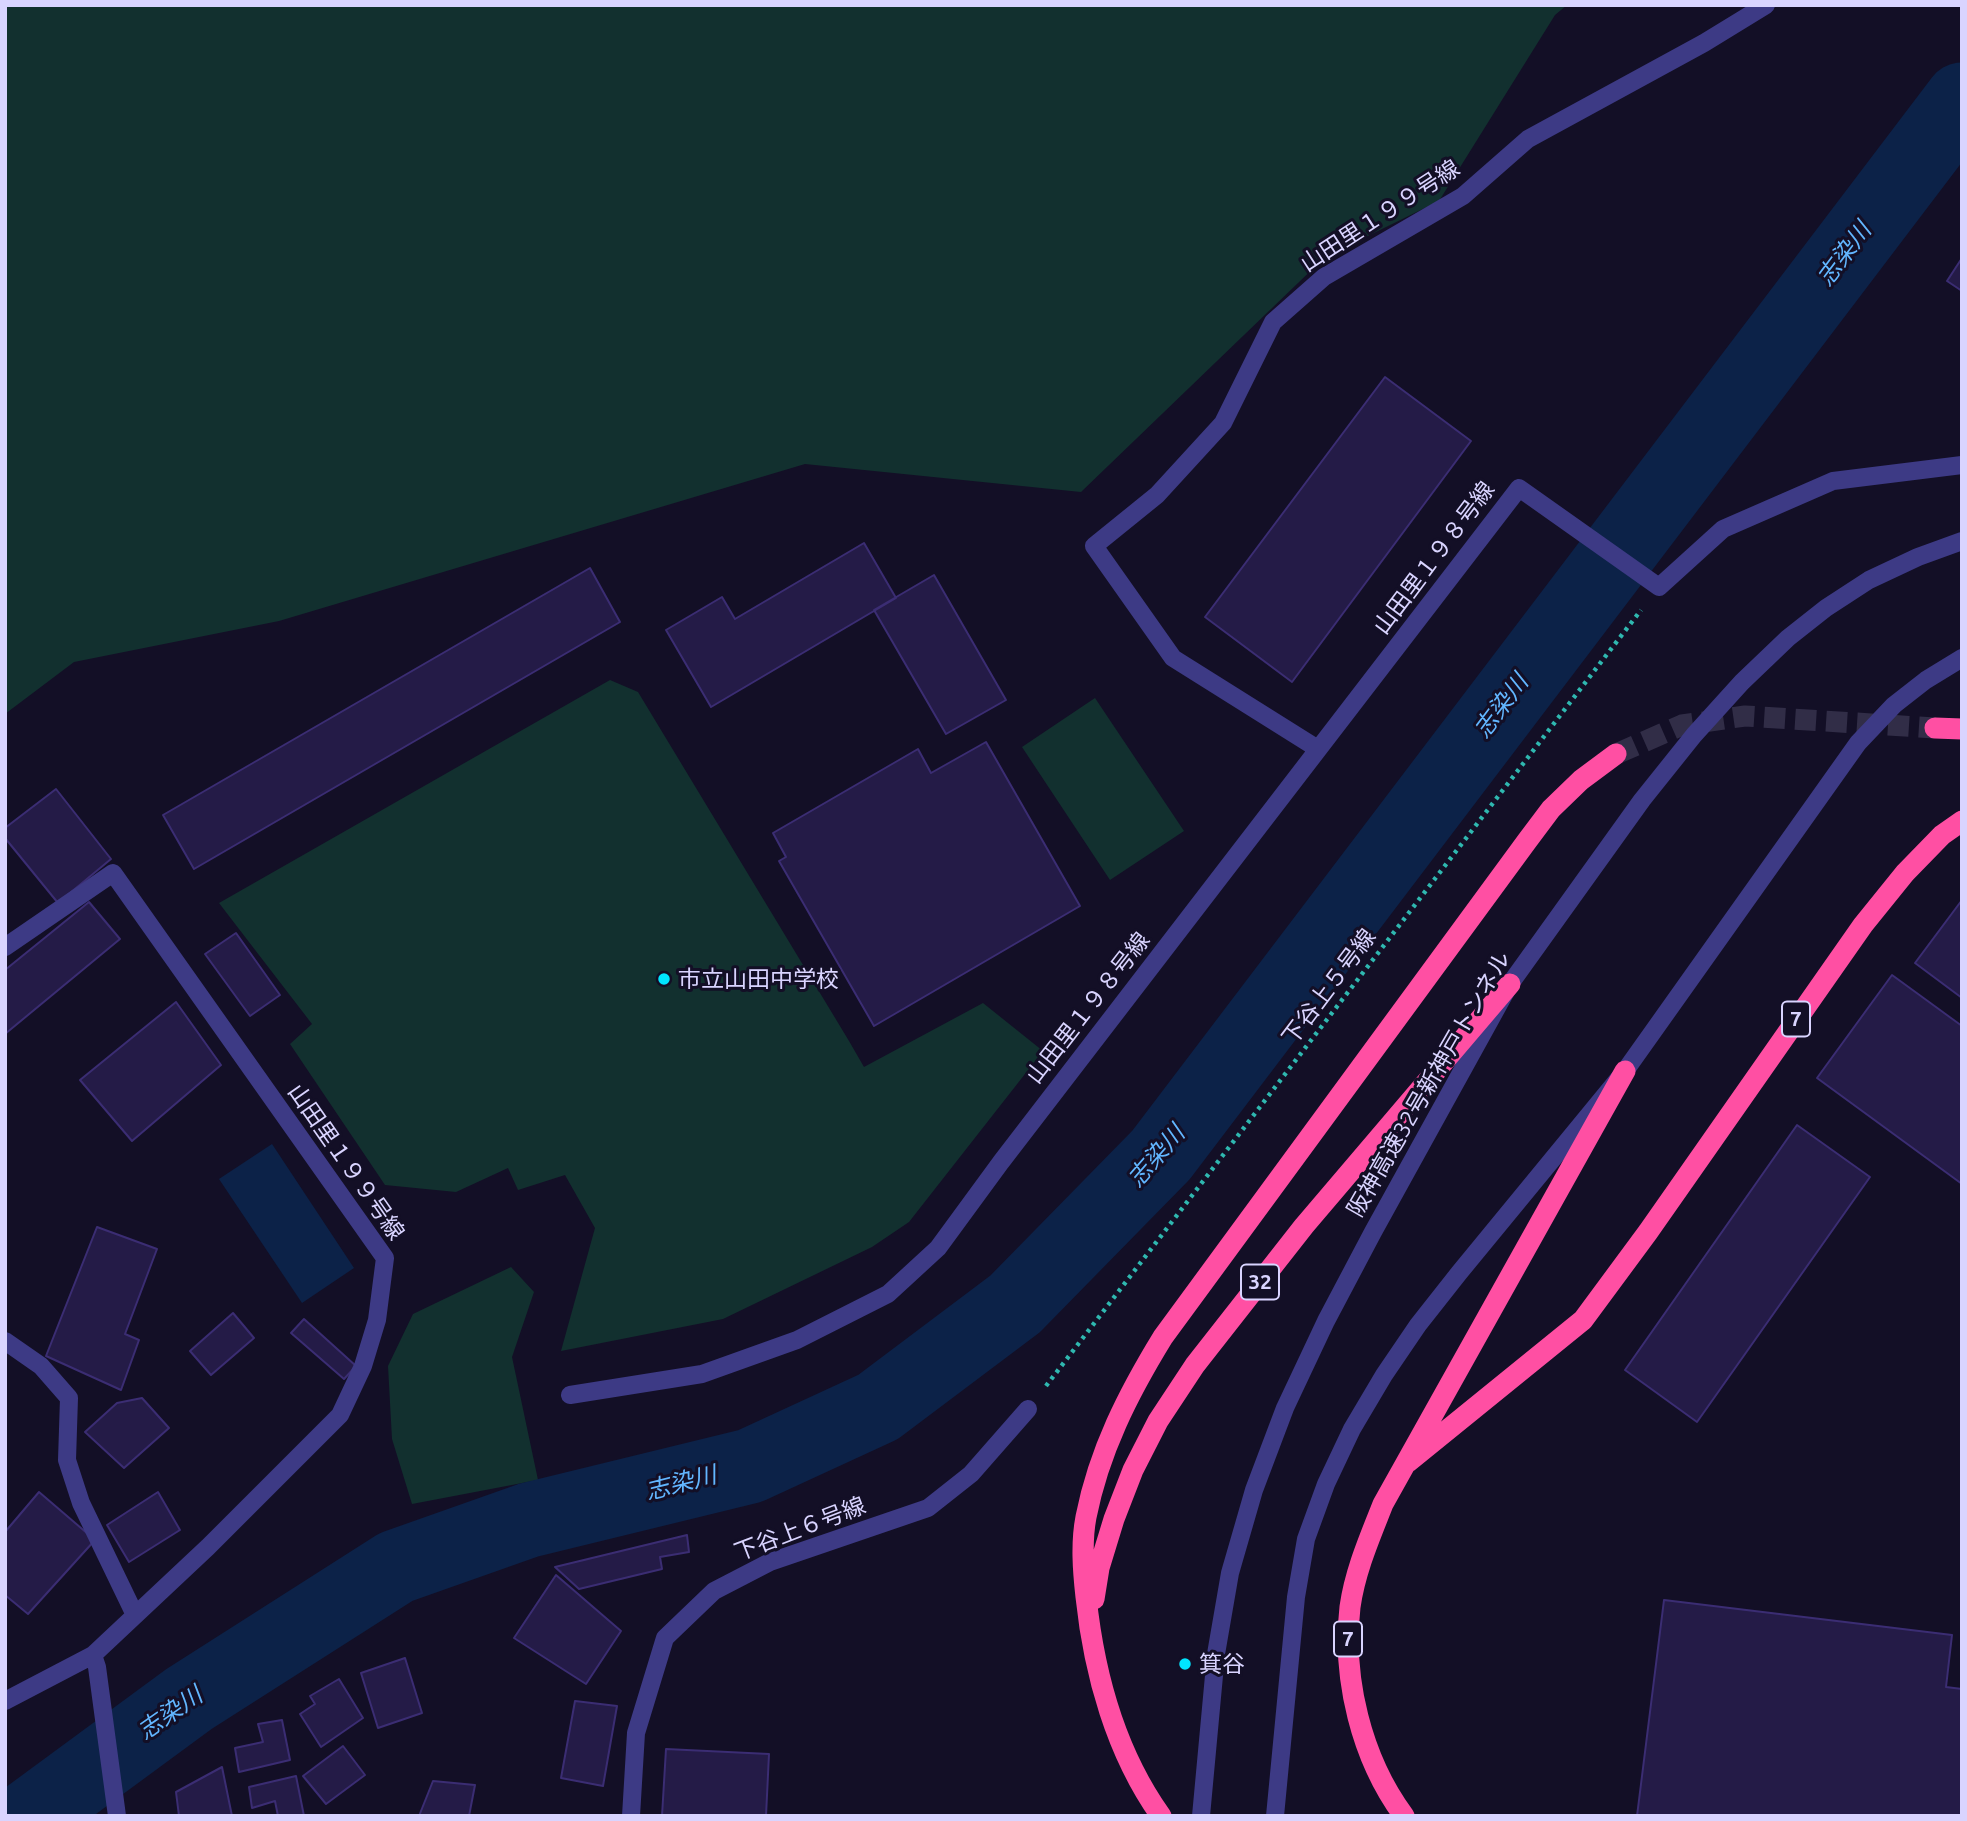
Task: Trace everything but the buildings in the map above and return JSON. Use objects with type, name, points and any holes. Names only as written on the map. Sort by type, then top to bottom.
[{"type":"highway","points":[[1935,728],[1962,729]]},
{"type":"highway","points":[[1161,1816],[1148,1797],[1121,1742],[1102,1686],[1089,1625],[1083,1566],[1086,1519],[1097,1471],[1114,1427],[1136,1381],[1163,1337],[1527,841],[1551,809],[1581,780],[1616,754]]},
{"type":"highway","name":"7","points":[[1408,1462],[1583,1320],[1648,1232],[1863,925],[1905,873],[1942,835],[1962,821]]},
{"type":"highway","name":"32","points":[[1089,1625],[1099,1568],[1114,1519],[1133,1470],[1158,1421],[1195,1365],[1304,1226],[1510,984]]},
{"type":"highway","name":"7","points":[[1404,1816],[1370,1754],[1353,1700],[1348,1652],[1351,1604],[1364,1553],[1383,1504],[1625,1071]]},
{"type":"street","name":"山田里１９９号線","points":[[1318,749],[1173,658],[1094,546],[1157,495],[1223,423],[1273,322],[1324,277],[1463,196],[1528,139],[1704,43],[1766,5]]},
{"type":"street","points":[[1659,587],[1723,529],[1833,481],[1962,465]]},
{"type":"street","name":"山田里１９８号線","points":[[569,1395],[702,1374],[797,1340],[888,1294],[938,1248],[1001,1162],[1519,488],[1659,587]]},
{"type":"street","name":"阪神高速32号新神戸トンネル","points":[[1201,1816],[1216,1654],[1230,1573],[1254,1490],[1285,1408],[1326,1321],[1510,984],[1642,800],[1694,735],[1742,682],[1788,638],[1858,587],[1918,556],[1962,541]]},
{"type":"street","points":[[1275,1816],[1296,1597],[1306,1539],[1326,1484],[1352,1429],[1419,1325],[1625,1071],[1858,743],[1894,705],[1926,680],[1962,658]]},
{"type":"street","name":"山田里１９９号線","points":[[5,947],[113,873],[385,1258],[377,1320],[363,1366],[340,1415],[208,1547],[135,1615],[95,1661],[5,1701]]},
{"type":"street","points":[[5,1341],[41,1366],[69,1398],[68,1460],[81,1503],[135,1615]]},
{"type":"street","name":"下谷上６号線","points":[[631,1816],[636,1733],[665,1638],[714,1591],[770,1562],[928,1508],[971,1474],[1028,1409]]},
{"type":"street","points":[[95,1661],[117,1816]]},
{"type":"path","name":"下谷上５号線","points":[[1028,1409],[1659,587]]},
{"type":"green space","points":[[5,5],[1567,5],[1555,15],[1439,201],[1325,257],[1081,492],[805,464],[279,621],[74,662],[5,714]]},
{"type":"green space","points":[[610,680],[638,692],[864,1067],[983,1003],[1043,1051],[909,1222],[872,1247],[723,1319],[561,1351],[595,1228],[565,1175],[518,1190],[508,1168],[456,1192],[385,1185],[290,1044],[312,1024],[219,903]]},
{"type":"green space","points":[[1095,698],[1184,831],[1110,880],[1022,747]]},
{"type":"green space","points":[[511,1267],[534,1292],[512,1357],[538,1480],[412,1504],[392,1439],[388,1366],[413,1314]]},
{"type":"water","points":[[272,1144],[354,1268],[302,1303],[219,1179]]},
{"type":"waterway","name":"志染川","points":[[30,1816],[189,1699],[396,1567],[529,1520],[750,1466],[878,1407],[1015,1304],[1161,1155],[1962,100]]},
{"type":"tunnel","points":[[1616,754],[1682,725],[1745,716],[1935,728]]},
{"type":"place","name":"市立山田中学校","points":[[664,979]]},
{"type":"place","name":"箕谷","points":[[1185,1664]]}]
